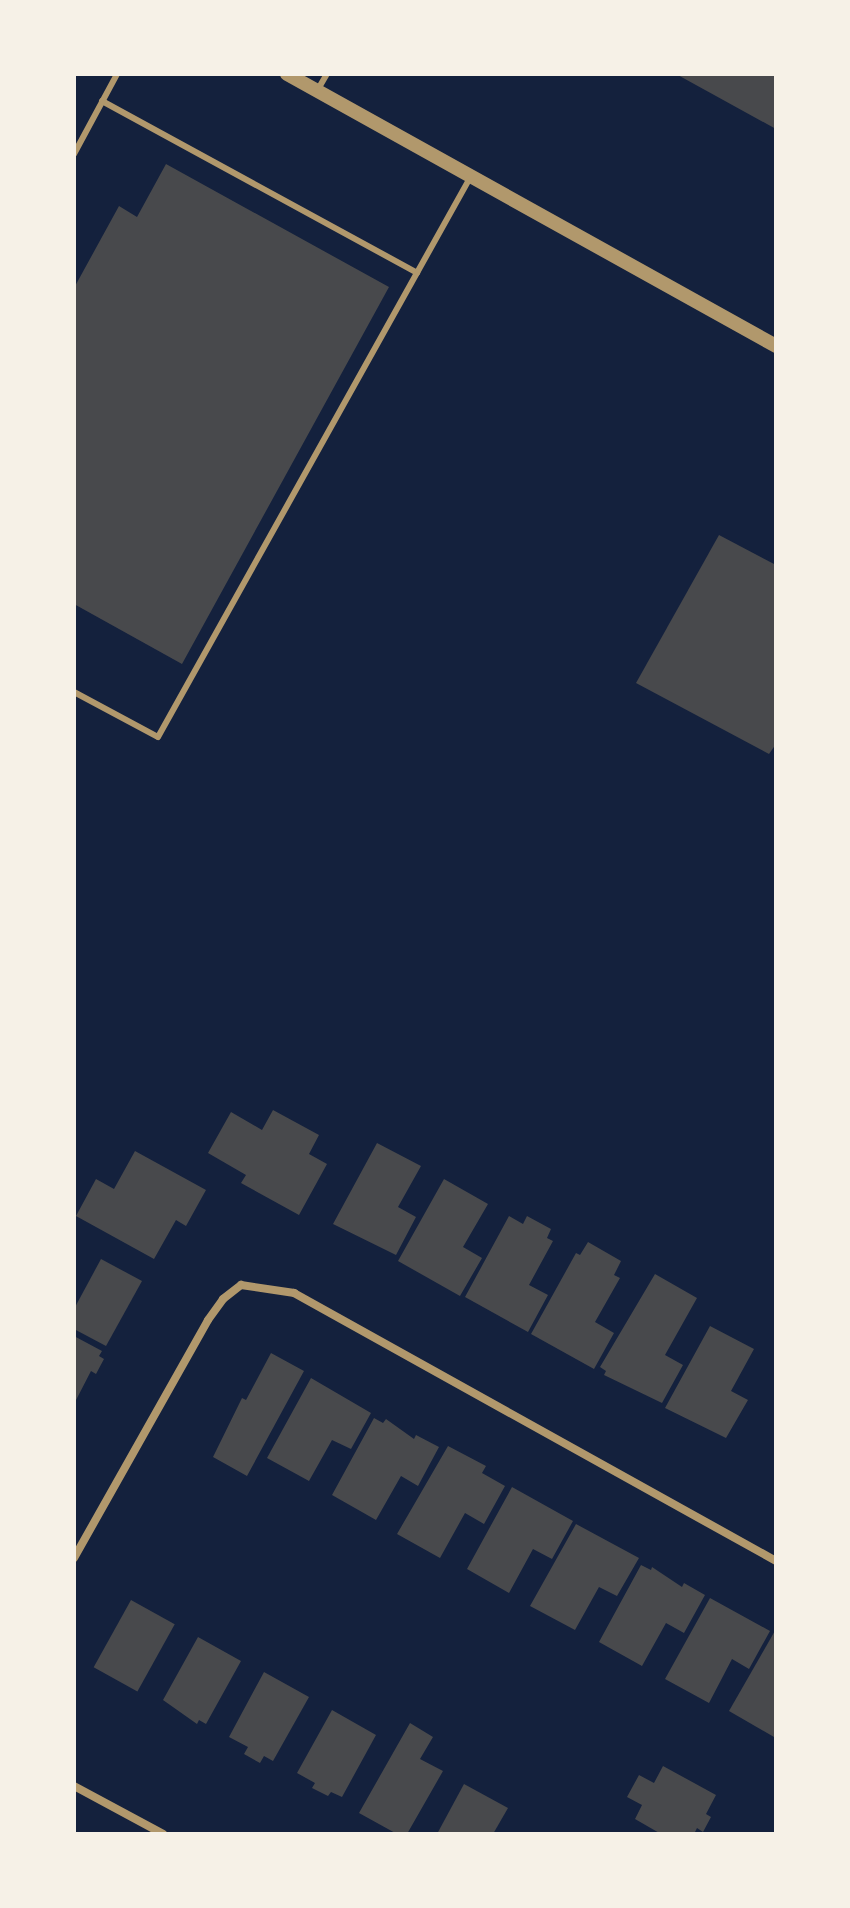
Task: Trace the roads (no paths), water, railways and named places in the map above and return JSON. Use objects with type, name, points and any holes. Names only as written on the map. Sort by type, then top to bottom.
[{"type":"street","points":[[287,74],[776,346]]},
{"type":"street","points":[[74,1558],[223,1299],[241,1285],[272,1287],[294,1293],[776,1561]]},
{"type":"street","points":[[74,1786],[163,1834]]},
{"type":"lane","points":[[74,154],[117,74]]},
{"type":"lane","points":[[317,91],[327,74]]},
{"type":"lane","points":[[102,101],[417,273]]},
{"type":"lane","points":[[74,692],[158,737],[471,176]]}]
